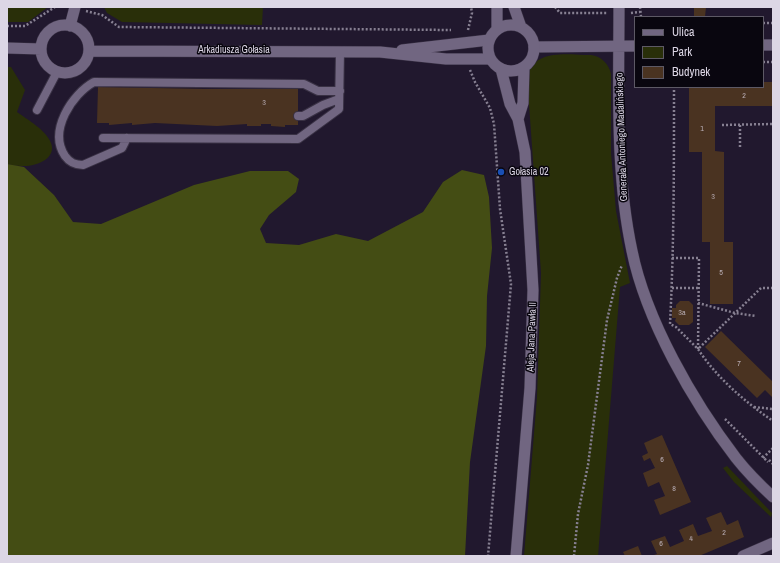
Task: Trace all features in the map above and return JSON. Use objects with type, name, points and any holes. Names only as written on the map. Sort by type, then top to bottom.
[{"type":"street","points":[[70,26],[75,7]]},
{"type":"street","points":[[497,7],[497,29]]},
{"type":"street","points":[[514,7],[521,27]]},
{"type":"street","name":"Generała Antoniego Madalińskiego","points":[[619,10],[618,46],[622,183],[632,252],[651,309],[685,378],[702,408],[736,458],[773,498]]},
{"type":"street","points":[[509,24],[521,27],[528,32],[532,39],[534,47],[533,55],[524,68],[512,71],[501,69],[490,59],[488,46],[489,40],[497,29],[509,24]]},
{"type":"street","points":[[62,25],[70,26],[81,30],[85,36],[89,51],[87,60],[79,69],[68,73],[57,72],[44,62],[41,49],[44,37],[52,29],[62,25]]},
{"type":"street","name":"Arkadiusza Gołasia","points":[[380,52],[489,40]]},
{"type":"street","points":[[534,47],[634,46]]},
{"type":"street","points":[[7,48],[41,49]]},
{"type":"street","name":"Arkadiusza Gołasia","points":[[89,51],[380,52],[446,59],[490,59]]},
{"type":"street","name":"Aleja Jana Pawła II","points":[[518,119],[523,103],[524,68]]},
{"type":"street","name":"Aleja Jana Pawła II","points":[[501,69],[510,104],[518,119],[524,152],[533,290],[530,388],[516,556]]},
{"type":"street","points":[[743,556],[773,543]]},
{"type":"lane","points":[[103,138],[298,139],[339,109],[340,52]]},
{"type":"lane","points":[[37,110],[57,72]]},
{"type":"lane","points":[[127,138],[122,148],[84,165],[72,163],[66,157],[62,150],[58,136],[62,120],[69,108],[78,95],[94,82],[304,84],[318,91],[339,95]]},
{"type":"lane","points":[[298,116],[304,116],[339,95]]},
{"type":"path","points":[[7,26],[25,26],[55,7]]},
{"type":"path","points":[[75,7],[102,15],[119,27],[457,30]]},
{"type":"path","points":[[467,34],[472,13],[471,7]]},
{"type":"path","points":[[555,7],[560,13],[572,14],[619,10],[640,12]]},
{"type":"path","points":[[640,7],[641,16]]},
{"type":"path","points":[[469,64],[475,82],[490,108],[496,136],[495,150],[500,209],[511,284],[488,556]]},
{"type":"path","points":[[670,324],[672,288],[674,88]]},
{"type":"path","points":[[722,125],[773,124]]},
{"type":"path","points":[[740,125],[740,147]]},
{"type":"path","points":[[574,556],[578,514],[588,465],[608,320],[617,278],[624,260],[632,252]]},
{"type":"path","points":[[672,258],[699,258],[698,349]]},
{"type":"path","points":[[672,288],[698,288]]},
{"type":"path","points":[[698,349],[761,288],[773,288]]},
{"type":"path","points":[[698,303],[735,313],[756,316]]},
{"type":"path","points":[[666,314],[673,330]]},
{"type":"path","points":[[670,324],[676,327],[698,349],[708,364],[754,407],[773,421]]},
{"type":"path","points":[[754,407],[773,409]]},
{"type":"path","points":[[719,413],[763,458],[773,464]]},
{"type":"path","points":[[763,458],[773,448]]},
{"type":"green space","points":[[7,7],[48,7],[28,22],[7,22]]},
{"type":"green space","points":[[104,7],[263,7],[262,25],[122,22],[107,13]]},
{"type":"green space","points":[[563,54],[591,55],[604,61],[611,74],[611,153],[616,211],[630,283],[620,287],[598,556],[524,556],[537,397],[541,273],[527,76],[531,67],[537,61],[545,57]]},
{"type":"green space","points":[[7,67],[11,67],[25,90],[17,112],[41,130],[49,138],[51,143],[52,149],[48,158],[33,165],[20,166],[7,164]]},
{"type":"green space","points":[[7,164],[24,167],[54,195],[73,222],[101,224],[194,185],[250,171],[288,171],[299,179],[296,192],[269,215],[260,229],[266,243],[299,245],[336,234],[368,241],[423,212],[443,182],[462,170],[484,175],[489,197],[492,248],[487,296],[486,346],[470,462],[465,556],[7,556]]},
{"type":"green space","points":[[727,466],[772,513],[771,517],[734,482],[723,468]]},
{"type":"building","points":[[694,7],[706,7],[705,16],[694,16]]},
{"type":"building","points":[[764,82],[773,82],[773,106],[715,106],[715,151],[724,152],[724,242],[733,242],[733,304],[710,304],[710,242],[702,242],[702,152],[689,152],[689,88],[764,88]]},
{"type":"building","points":[[98,87],[298,89],[298,125],[285,125],[285,127],[271,126],[271,124],[261,124],[261,126],[247,126],[247,124],[217,126],[155,123],[109,125],[109,123],[97,123]]},
{"type":"building","points":[[680,301],[689,301],[693,305],[693,322],[689,325],[679,325],[675,321],[676,318],[672,318],[672,308],[676,308],[676,305]]},
{"type":"building","points":[[721,331],[773,382],[773,398],[765,390],[757,398],[705,347]]},
{"type":"building","points":[[662,435],[691,502],[660,515],[654,500],[665,496],[659,482],[648,487],[643,473],[655,468],[650,458],[644,461],[642,456],[648,453],[644,443]]},
{"type":"building","points":[[721,512],[727,525],[738,520],[744,537],[699,556],[651,556],[657,554],[651,541],[665,536],[670,547],[684,541],[679,530],[693,524],[698,536],[712,531],[706,518]]},
{"type":"building","points":[[638,546],[642,556],[625,556],[623,552]]},
{"type":"place","name":"Gołasia 02","points":[[501,172]]}]
